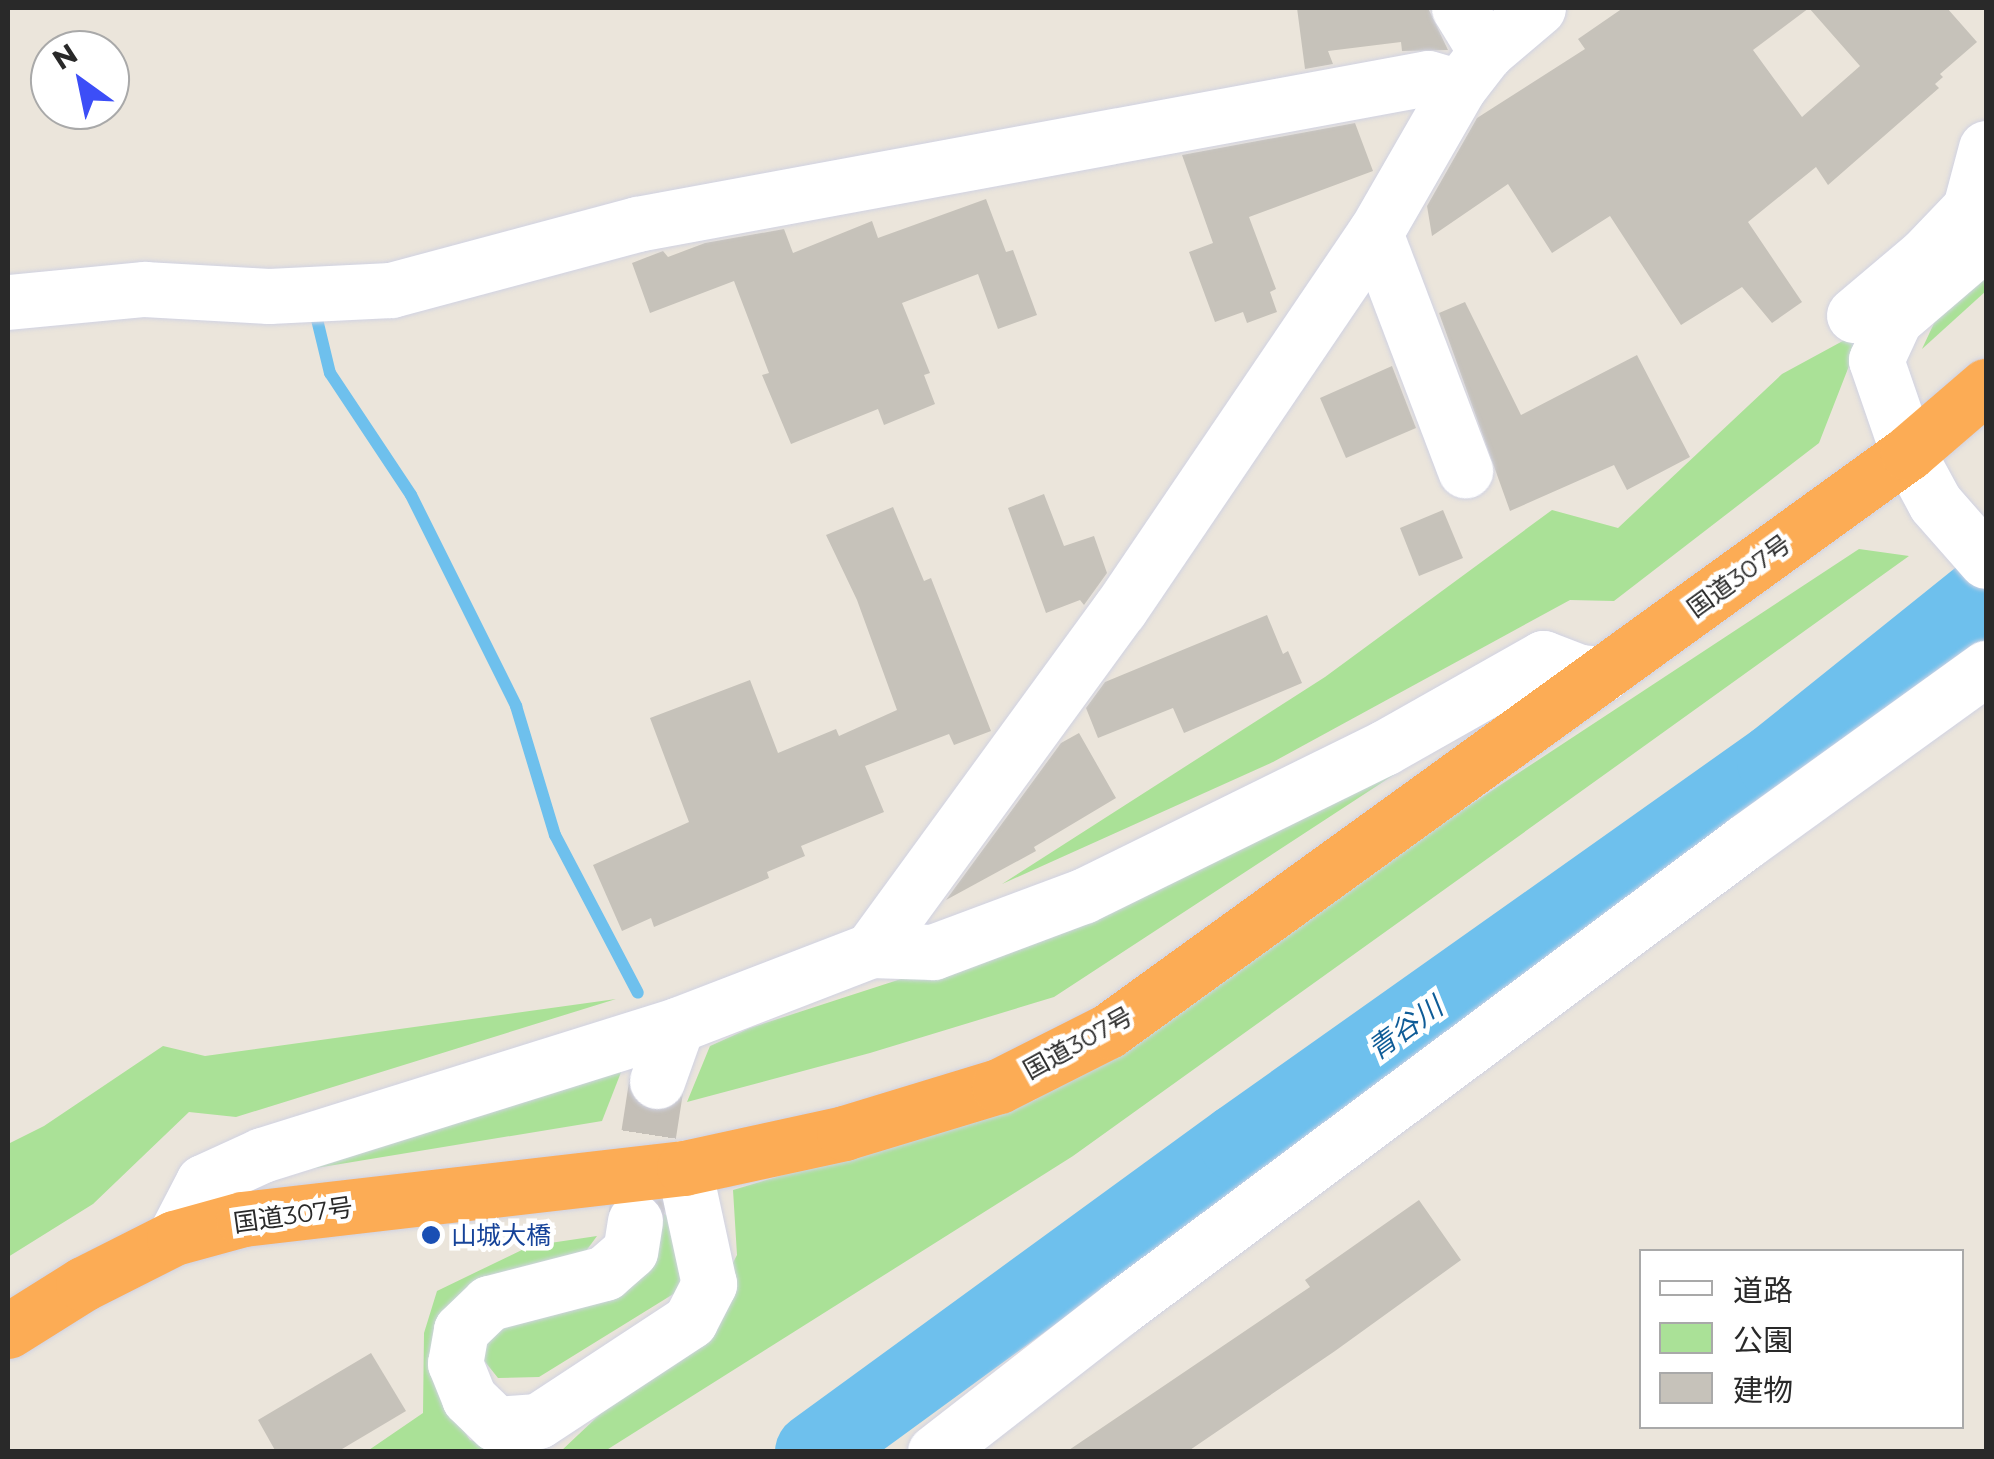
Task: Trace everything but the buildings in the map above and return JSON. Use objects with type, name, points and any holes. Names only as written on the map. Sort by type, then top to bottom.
[{"type":"highway","name":"国道307号","points":[[8,1331],[83,1284],[174,1238],[243,1219],[684,1168],[844,1133],[999,1086],[1108,1032],[1908,453],[1986,386]]},
{"type":"street","points":[[8,302],[144,289],[268,296],[391,290],[657,220],[1428,78],[1538,8]]},
{"type":"street","points":[[871,950],[1120,609],[1375,234],[1468,49]]},
{"type":"street","points":[[1854,316],[1925,256],[1970,208],[1986,148]]},
{"type":"street","points":[[1375,234],[1465,470]]},
{"type":"street","points":[[1986,241],[1895,319],[1876,360],[1908,453],[1935,503],[1986,561]]},
{"type":"street","points":[[174,1238],[203,1182],[262,1155],[677,1026],[871,950],[933,952],[1084,896],[1384,748],[1544,658],[1579,672],[1603,674]]},
{"type":"street","points":[[935,1452],[1276,1191],[1986,668]]},
{"type":"street","points":[[657,1081],[677,1026]]},
{"type":"street","points":[[636,1221],[630,1251],[606,1274],[489,1303],[460,1330],[455,1363],[469,1398],[496,1424],[538,1421],[690,1321],[709,1284],[684,1168]]},
{"type":"green space","points":[[1986,271],[1986,291],[1922,349],[1936,319]]},
{"type":"green space","points":[[1863,330],[1819,443],[1614,601],[1570,600],[1273,762],[1002,884],[1325,677],[1552,510],[1618,528],[1782,374]]},
{"type":"green space","points":[[1859,549],[1909,556],[1073,1156],[605,1451],[560,1452],[707,1313],[737,1255],[733,1190],[1035,1100],[1333,895]]},
{"type":"green space","points":[[1493,710],[1054,997],[870,1053],[687,1102],[710,1046],[750,1028],[1083,920]]},
{"type":"green space","points":[[616,999],[236,1117],[189,1112],[93,1204],[8,1257],[8,1144],[44,1126],[163,1046],[205,1056]]},
{"type":"green space","points":[[625,1062],[602,1121],[249,1179]]},
{"type":"green space","points":[[652,1208],[676,1220],[693,1256],[675,1293],[539,1377],[498,1378],[482,1358],[483,1327],[561,1282]]},
{"type":"green space","points":[[597,1236],[578,1262],[486,1293],[444,1402],[470,1440],[514,1451],[366,1452],[423,1413],[424,1333],[437,1291],[530,1246]]},
{"type":"waterway","points":[[314,307],[330,373],[411,495],[516,706],[555,835],[638,993]]},
{"type":"waterway","name":"青谷川","points":[[814,1452],[1238,1143],[1776,762],[1986,593]]},
{"type":"tunnel","points":[[636,1216],[657,1081]]},
{"type":"place","name":"山城大橋","points":[[431,1235]]}]
